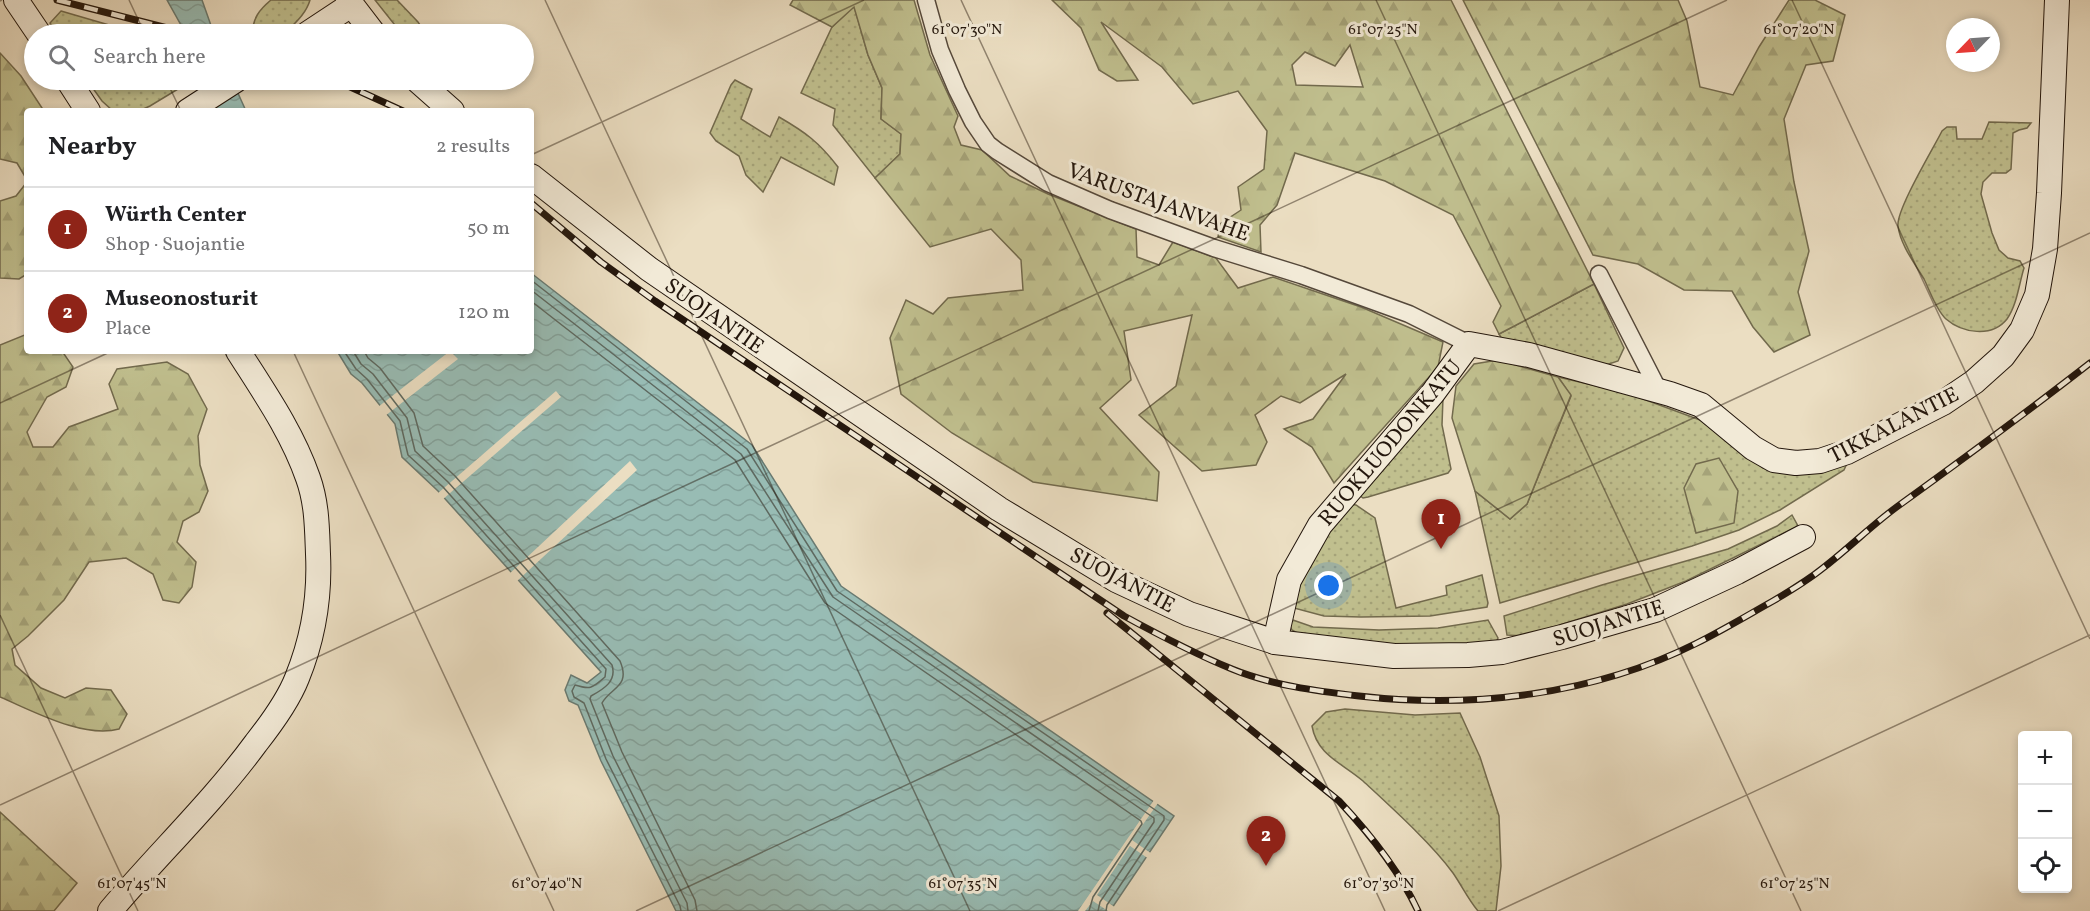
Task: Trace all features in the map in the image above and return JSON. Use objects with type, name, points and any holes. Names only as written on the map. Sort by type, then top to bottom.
[{"type":"street","points":[[16,0],[32,24]]},
{"type":"street","name":"VARUSTAJANVAHE","points":[[926,0],[940,50],[957,90],[973,122],[988,144],[997,151],[1048,183],[1110,210],[1398,310],[1469,344]]},
{"type":"street","name":"TIKKALANTIE","points":[[1609,378],[1701,405],[1753,448],[1774,460],[1796,463],[1820,462],[1855,448],[1943,403],[1974,382],[2003,356],[2022,330],[2037,295],[2045,249],[2057,0]]},
{"type":"street","points":[[321,24],[350,3],[366,24]]},
{"type":"street","points":[[74,90],[86,108]]},
{"type":"street","points":[[196,105],[220,90]]},
{"type":"street","points":[[428,90],[449,108]]},
{"type":"street","name":"SUOJANTIE","points":[[534,178],[648,269],[999,509],[1116,580],[1189,614],[1275,642],[1394,656],[1503,652],[1655,610],[1737,572],[1803,537]]},
{"type":"street","points":[[1599,274],[1659,391]]},
{"type":"street","name":"RUOKLUODONKATU","points":[[1275,642],[1289,580],[1320,525],[1433,393],[1469,344],[1529,355],[1609,378]]},
{"type":"street","points":[[110,911],[231,777],[270,726],[297,680],[312,632],[319,575],[316,510],[308,479],[291,436],[240,354]]},
{"type":"green space","points":[[271,0],[310,0],[303,14],[294,24],[254,24],[263,7]]},
{"type":"green space","points":[[375,0],[397,0],[419,24],[394,24]]},
{"type":"green space","points":[[793,0],[914,0],[930,55],[958,116],[954,127],[961,145],[982,150],[1010,176],[1048,194],[1136,229],[1137,257],[1159,265],[1173,242],[1216,258],[1238,288],[1273,277],[1361,307],[1443,342],[1438,367],[1334,483],[1312,447],[1284,429],[1313,419],[1346,374],[1300,403],[1281,396],[1255,415],[1267,442],[1256,465],[1202,471],[1139,415],[1176,386],[1192,315],[1124,331],[1131,380],[1100,408],[1159,472],[1157,501],[1033,482],[952,433],[901,394],[890,338],[906,300],[933,314],[948,298],[1023,290],[1021,260],[991,229],[930,247],[875,178],[900,154],[901,134],[881,119],[882,88],[868,55],[854,7],[832,27],[790,5]]},
{"type":"green space","points":[[1052,0],[1451,0],[1594,284],[1499,334],[1493,322],[1501,306],[1453,215],[1385,181],[1295,153],[1277,205],[1260,225],[1261,252],[1218,237],[1220,224],[1241,210],[1238,187],[1264,169],[1267,131],[1238,91],[1193,104],[1162,67],[1101,22],[1138,80],[1117,81],[1099,70],[1081,28]],"holes":[[[1350,45],[1363,87],[1296,85],[1292,65],[1305,52],[1335,66]]]},
{"type":"green space","points":[[1463,0],[1678,0],[1687,21],[1700,87],[1733,95],[1759,47],[1789,0],[1815,0],[1845,15],[1833,61],[1806,65],[1784,119],[1794,182],[1809,251],[1798,292],[1810,335],[1774,352],[1753,327],[1732,291],[1684,290],[1638,264],[1593,255]]},
{"type":"green space","points":[[854,6],[868,55],[882,88],[881,119],[901,134],[900,154],[875,178],[833,125],[835,109],[801,93],[832,27]]},
{"type":"green space","points":[[61,11],[106,24],[51,24]]},
{"type":"green space","points":[[0,53],[24,81],[24,90],[30,90],[42,108],[24,108],[24,175],[17,163],[0,159]]},
{"type":"green space","points":[[735,80],[752,89],[741,119],[770,137],[779,117],[804,133],[818,144],[838,167],[834,185],[781,157],[763,192],[746,175],[739,156],[716,141],[710,133]]},
{"type":"green space","points":[[94,90],[176,90],[146,108],[110,108]]},
{"type":"green space","points":[[1989,122],[2031,123],[2027,128],[2013,133],[2011,169],[2006,173],[1992,173],[1983,182],[1981,194],[1999,250],[2008,258],[2020,261],[2024,268],[2015,301],[2007,319],[1993,329],[1977,331],[1960,328],[1942,315],[1905,247],[1898,226],[1909,194],[1942,131],[1947,127],[1956,127],[1957,139],[1982,139]]},
{"type":"green space","points":[[24,186],[24,276],[19,279],[0,278],[0,201],[16,196]]},
{"type":"green space","points":[[1594,284],[1624,348],[1618,361],[1603,366],[1502,339],[1499,334]]},
{"type":"green space","points":[[24,335],[24,354],[64,354],[73,367],[66,387],[47,397],[27,432],[33,447],[53,447],[69,427],[118,409],[109,384],[117,369],[167,362],[188,374],[207,409],[198,436],[200,465],[208,491],[199,512],[183,521],[177,542],[196,562],[192,587],[179,603],[163,600],[153,574],[126,558],[89,562],[64,600],[12,649],[15,665],[41,688],[65,698],[86,688],[111,690],[127,714],[119,729],[105,731],[75,727],[0,697],[0,345]]},
{"type":"green space","points":[[1498,360],[1558,377],[1571,395],[1527,504],[1510,519],[1475,491],[1452,418],[1456,386],[1474,364]]},
{"type":"green space","points":[[1558,377],[1627,393],[1700,420],[1763,468],[1795,475],[1848,461],[1844,470],[1780,510],[1739,530],[1500,603],[1475,491],[1510,519],[1527,504],[1571,396]]},
{"type":"green space","points":[[1443,398],[1442,425],[1451,469],[1448,473],[1368,497],[1363,498],[1359,495]]},
{"type":"green space","points":[[1719,458],[1738,491],[1734,523],[1696,533],[1684,488],[1696,464]]},
{"type":"green space","points":[[1349,504],[1356,505],[1375,518],[1396,608],[1447,595],[1446,586],[1482,575],[1487,607],[1430,616],[1361,617],[1324,616],[1294,608],[1310,543]]},
{"type":"green space","points":[[1792,515],[1798,526],[1686,581],[1627,604],[1524,636],[1507,635],[1504,616],[1728,549],[1777,526]]},
{"type":"green space","points":[[1290,619],[1313,627],[1379,630],[1438,628],[1488,620],[1498,638],[1496,643],[1411,649],[1304,637],[1292,630],[1289,624]]},
{"type":"green space","points":[[1345,709],[1415,715],[1460,713],[1480,757],[1499,816],[1501,866],[1496,911],[1478,911],[1453,873],[1422,838],[1363,781],[1332,758],[1319,744],[1312,726],[1326,712]]},
{"type":"green space","points":[[0,812],[77,883],[54,911],[0,911]]},
{"type":"water","points":[[167,0],[202,0],[210,24],[180,24]]},
{"type":"water","points":[[210,90],[237,90],[245,108],[216,108]]},
{"type":"water","points":[[534,275],[752,445],[841,586],[1174,816],[1110,911],[676,911],[601,761],[578,705],[569,701],[565,690],[571,675],[587,683],[601,672],[438,491],[402,457],[395,424],[362,383],[351,374],[339,354],[534,354]]},
{"type":"pier","points":[[446,354],[453,354],[458,359],[385,416],[378,407]]},
{"type":"pier","points":[[556,391],[561,397],[442,500],[437,494]]},
{"type":"pier","points":[[630,461],[637,470],[515,583],[508,575]]},
{"type":"pier","points":[[1154,800],[1158,803],[1132,840],[1152,854],[1149,859],[1130,846],[1097,895],[1116,908],[1114,911],[1108,911],[1093,901],[1085,911],[1078,911]]},
{"type":"railway","points":[[57,0],[152,24]]},
{"type":"railway","points":[[357,90],[396,108]]},
{"type":"railway","points":[[534,206],[601,262],[655,301],[1124,616],[1191,651],[1247,675],[1294,687],[1359,696],[1445,701],[1532,694],[1575,686],[1658,661],[1726,628],[1811,577],[1888,513],[2090,363]]},
{"type":"railway","points":[[1107,613],[1339,801],[1383,853],[1402,881],[1418,911]]},
{"type":"place","name":"Würth Center","points":[[1441,549]]},
{"type":"place","name":"Museonosturit","points":[[1266,866]]}]
